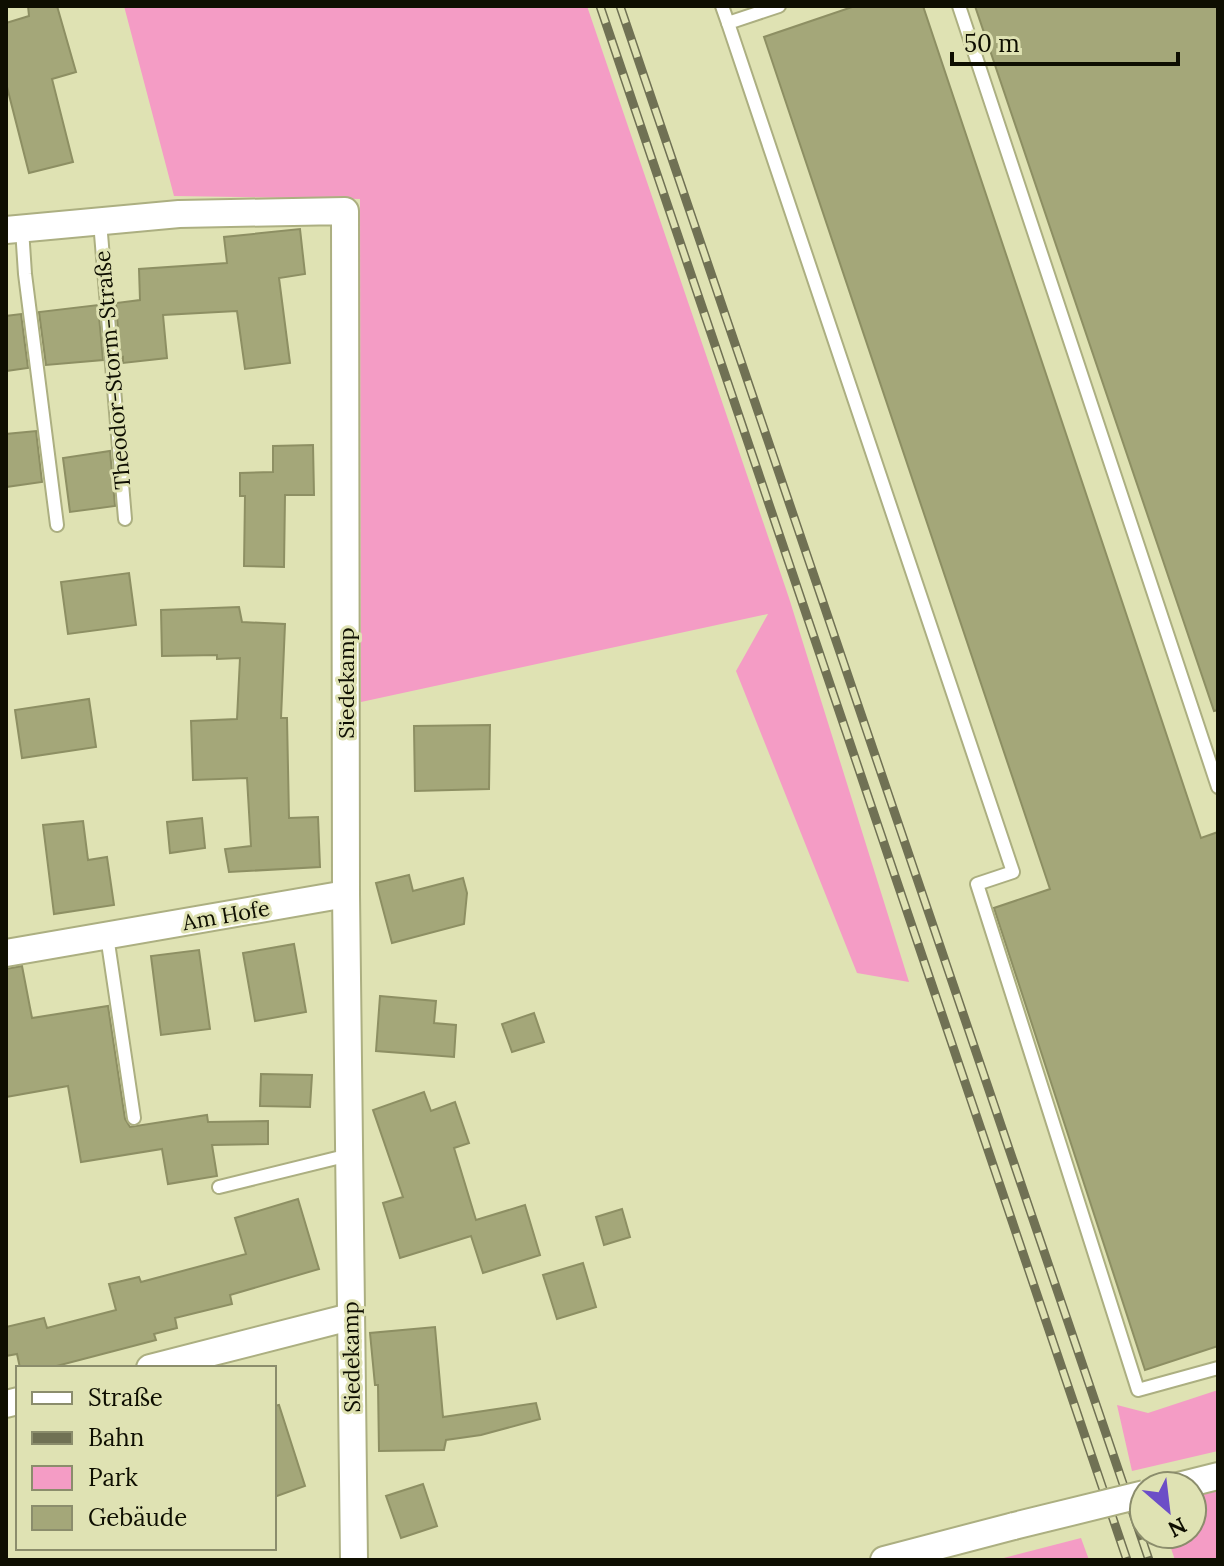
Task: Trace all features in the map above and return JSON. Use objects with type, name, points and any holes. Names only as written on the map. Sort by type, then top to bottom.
[{"type":"street","name":"Theodor-Storm-Straße","points":[[14,230],[179,214],[345,211]]},
{"type":"street","name":"Siedekamp","points":[[345,211],[346,894],[354,1560]]},
{"type":"street","name":"Am Hofe","points":[[6,953],[346,894]]},
{"type":"street","points":[[158,1366],[350,1317]]},
{"type":"street","points":[[884,1560],[1128,1498]]},
{"type":"lane","points":[[722,6],[1013,872],[977,884],[1138,1390],[1218,1368]]},
{"type":"lane","points":[[728,23],[779,6]]},
{"type":"lane","points":[[959,6],[1218,787]]},
{"type":"lane","name":"Theodor-Storm-Straße","points":[[100,222],[125,519]]},
{"type":"lane","name":"Theodor-Storm-Straße","points":[[14,230],[25,274],[57,525]]},
{"type":"lane","points":[[107,936],[134,1118]]},
{"type":"lane","points":[[219,1187],[349,1155]]},
{"type":"green space","points":[[124,6],[587,6],[789,598],[909,982],[857,973],[736,671],[768,614],[361,702],[360,199],[174,196]]},
{"type":"green space","points":[[1218,1390],[1218,1451],[1132,1470],[1117,1405],[1148,1413]]},
{"type":"green space","points":[[1218,1488],[1218,1560],[1175,1560],[1172,1550],[1208,1550],[1208,1491]]},
{"type":"green space","points":[[1081,1538],[1089,1560],[996,1560]]},
{"type":"building","points":[[28,6],[57,6],[76,72],[52,79],[73,162],[29,173],[6,83],[6,23],[29,16]]},
{"type":"building","points":[[855,6],[923,6],[1201,838],[1218,832],[1218,1346],[1145,1370],[994,908],[1050,889],[764,37]]},
{"type":"building","points":[[975,6],[1218,6],[1218,710],[1214,711]]},
{"type":"building","points":[[300,229],[305,274],[279,278],[290,363],[245,369],[237,311],[163,315],[167,358],[123,363],[123,357],[120,358],[116,303],[140,300],[139,269],[227,263],[224,237]]},
{"type":"building","points":[[98,305],[103,360],[46,365],[39,312]]},
{"type":"building","points":[[21,314],[28,368],[6,371],[6,316]]},
{"type":"building","points":[[36,431],[42,482],[6,487],[6,434]]},
{"type":"building","points":[[313,445],[314,495],[285,495],[284,567],[244,566],[245,496],[240,496],[240,473],[273,472],[273,446]]},
{"type":"building","points":[[110,451],[115,506],[70,512],[63,458]]},
{"type":"building","points":[[129,573],[136,625],[68,634],[61,582]]},
{"type":"building","points":[[239,607],[242,622],[285,624],[281,718],[287,718],[289,818],[318,817],[320,867],[229,872],[225,849],[251,846],[247,778],[193,780],[191,721],[237,719],[240,658],[217,659],[217,655],[162,656],[161,610]]},
{"type":"building","points":[[89,699],[96,747],[22,758],[15,710]]},
{"type":"building","points":[[490,725],[489,789],[415,791],[414,726]]},
{"type":"building","points":[[202,818],[205,848],[170,853],[167,822]]},
{"type":"building","points":[[83,821],[88,860],[107,857],[114,905],[54,914],[43,825]]},
{"type":"building","points":[[409,875],[413,891],[463,878],[467,893],[464,924],[392,943],[376,883]]},
{"type":"building","points":[[294,944],[306,1012],[255,1021],[243,953]]},
{"type":"building","points":[[199,950],[210,1029],[161,1035],[151,956]]},
{"type":"building","points":[[22,966],[32,1018],[108,1006],[125,1119],[130,1127],[207,1115],[208,1122],[268,1121],[268,1144],[212,1145],[217,1176],[168,1184],[162,1149],[81,1162],[68,1086],[6,1097],[6,969]]},
{"type":"building","points":[[380,996],[436,1001],[434,1023],[456,1025],[454,1057],[376,1051]]},
{"type":"building","points":[[534,1013],[544,1042],[512,1052],[502,1024]]},
{"type":"building","points":[[261,1074],[312,1075],[310,1107],[260,1106]]},
{"type":"building","points":[[424,1092],[431,1111],[455,1102],[469,1143],[454,1148],[476,1220],[525,1205],[540,1255],[483,1273],[471,1236],[400,1258],[383,1203],[403,1197],[373,1110]]},
{"type":"building","points":[[298,1199],[319,1269],[230,1295],[232,1304],[175,1318],[177,1328],[154,1334],[156,1340],[57,1366],[20,1366],[17,1354],[6,1356],[6,1327],[44,1318],[47,1328],[116,1310],[109,1284],[139,1277],[141,1282],[246,1254],[235,1218]]},
{"type":"building","points":[[622,1209],[630,1237],[604,1245],[596,1217]]},
{"type":"building","points":[[583,1263],[596,1307],[557,1319],[543,1275]]},
{"type":"building","points":[[435,1327],[443,1417],[536,1403],[540,1419],[481,1435],[446,1440],[444,1450],[379,1451],[378,1385],[375,1385],[370,1333]]},
{"type":"building","points":[[279,1405],[305,1486],[276,1496],[276,1406]]},
{"type":"building","points":[[423,1484],[437,1526],[401,1538],[386,1496]]},
{"type":"railway","points":[[600,6],[1127,1560]]},
{"type":"railway","points":[[620,6],[1149,1560]]}]
